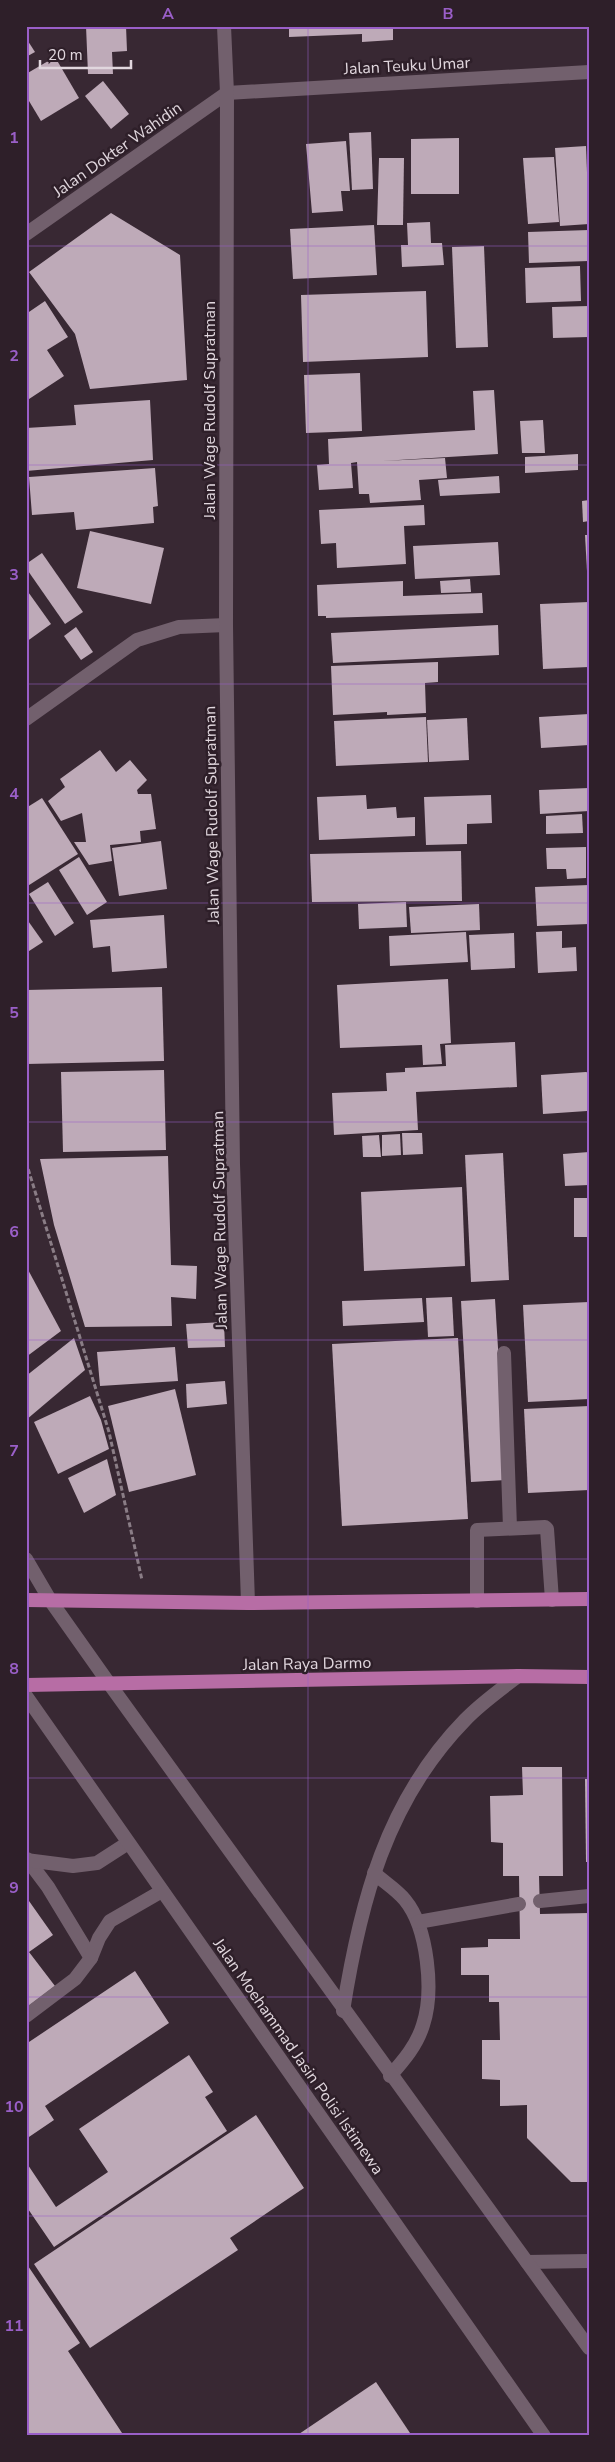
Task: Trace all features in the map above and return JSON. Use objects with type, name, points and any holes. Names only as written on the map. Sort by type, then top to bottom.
[{"type":"main road","points":[[26,1600],[248,1603],[589,1599]]},
{"type":"main road","name":"Jalan Raya Darmo","points":[[26,1684],[518,1676],[589,1677]]},
{"type":"street","name":"Jalan Wage Rudolf Supratman","points":[[224,26],[227,93],[226,625],[233,1164],[248,1603]]},
{"type":"street","name":"Jalan Teuku Umar","points":[[227,93],[589,72]]},
{"type":"street","name":"Jalan Dokter Wahidin","points":[[26,234],[227,93]]},
{"type":"street","points":[[26,719],[137,640],[179,627],[226,625]]},
{"type":"street","points":[[504,1353],[510,1528]]},
{"type":"street","points":[[477,1601],[476,1531],[479,1529],[510,1528],[546,1528],[552,1600]]},
{"type":"street","points":[[26,1559],[50,1600],[108,1682],[343,2011],[589,2348]]},
{"type":"street","points":[[343,2011],[354,1941],[374,1873],[402,1810],[431,1761],[465,1720],[518,1676]]},
{"type":"street","name":"Jalan Moehammad Jasin Polisi Istimewa","points":[[26,1696],[544,2436]]},
{"type":"street","points":[[27,1860],[72,1866],[97,1863],[128,1843]]},
{"type":"street","points":[[27,1860],[48,1887],[91,1958]]},
{"type":"street","points":[[374,1873],[405,1900],[418,1922],[426,1952],[427,1993],[424,2023],[409,2054],[390,2076]]},
{"type":"street","points":[[26,2016],[75,1979],[91,1958],[99,1938],[110,1922],[162,1891]]},
{"type":"street","points":[[540,1901],[589,1896]]},
{"type":"street","points":[[418,1922],[519,1904]]},
{"type":"street","points":[[527,2262],[589,2261]]},
{"type":"path","points":[[26,1162],[109,1432],[148,1602]]},
{"type":"building","points":[[86,26],[126,26],[127,51],[112,52],[113,74],[88,74]]},
{"type":"building","points":[[289,26],[393,26],[393,40],[362,42],[362,34],[289,37]]},
{"type":"building","points":[[26,38],[35,52],[26,57]]},
{"type":"building","points":[[55,57],[79,98],[41,121],[26,96],[26,74]]},
{"type":"building","points":[[103,81],[129,114],[111,129],[85,96]]},
{"type":"building","points":[[371,132],[373,189],[352,190],[349,133]]},
{"type":"building","points":[[459,138],[459,194],[411,194],[411,139]]},
{"type":"building","points":[[346,141],[350,191],[341,191],[343,211],[312,213],[306,144]]},
{"type":"building","points":[[586,146],[589,224],[560,226],[555,148]]},
{"type":"building","points":[[554,157],[559,222],[528,224],[523,158]]},
{"type":"building","points":[[379,158],[404,158],[403,225],[377,225]]},
{"type":"building","points":[[111,213],[180,255],[187,380],[90,389],[75,334],[29,272]]},
{"type":"building","points":[[430,222],[431,243],[442,243],[444,265],[402,267],[401,245],[408,245],[407,223]]},
{"type":"building","points":[[374,225],[377,275],[293,279],[290,229]]},
{"type":"building","points":[[589,230],[589,261],[529,263],[528,232]]},
{"type":"building","points":[[484,246],[488,347],[456,348],[452,247]]},
{"type":"building","points":[[580,266],[581,301],[526,303],[525,268]]},
{"type":"building","points":[[426,291],[428,357],[303,362],[301,295]]},
{"type":"building","points":[[45,301],[68,337],[47,350],[64,376],[26,401],[26,314]]},
{"type":"building","points":[[589,306],[589,337],[553,338],[552,307]]},
{"type":"building","points":[[360,373],[362,431],[306,433],[304,375]]},
{"type":"building","points":[[494,390],[498,454],[382,461],[445,458],[447,478],[419,480],[421,500],[370,503],[369,494],[359,494],[357,462],[351,463],[353,488],[319,490],[317,465],[329,464],[328,439],[475,430],[473,391]]},
{"type":"building","points":[[150,400],[153,460],[26,471],[26,428],[76,425],[74,405]]},
{"type":"building","points":[[543,420],[545,453],[522,453],[520,421]]},
{"type":"building","points":[[578,454],[578,470],[525,473],[525,457]]},
{"type":"building","points":[[155,468],[158,506],[153,507],[154,523],[76,530],[74,512],[32,515],[29,477]]},
{"type":"building","points":[[499,476],[500,493],[440,496],[438,480]]},
{"type":"building","points":[[589,500],[589,521],[583,522],[582,501]]},
{"type":"building","points":[[424,505],[425,525],[404,526],[406,564],[337,568],[336,543],[321,544],[319,510]]},
{"type":"building","points":[[90,531],[164,548],[151,604],[77,588]]},
{"type":"building","points":[[585,535],[589,535],[589,571],[587,571]]},
{"type":"building","points":[[498,542],[500,575],[415,579],[413,546]]},
{"type":"building","points":[[42,553],[83,612],[65,624],[26,568],[26,564]]},
{"type":"building","points":[[470,579],[471,592],[441,593],[440,581]]},
{"type":"building","points":[[403,581],[403,596],[482,593],[483,613],[326,618],[326,616],[318,616],[317,585]]},
{"type":"building","points":[[26,589],[51,624],[26,642]]},
{"type":"building","points":[[589,602],[589,667],[543,669],[540,604]]},
{"type":"building","points":[[498,625],[499,655],[333,663],[331,633]]},
{"type":"building","points":[[76,627],[93,652],[81,660],[64,636]]},
{"type":"building","points":[[438,662],[438,682],[425,683],[426,713],[387,715],[387,712],[333,715],[331,666]]},
{"type":"building","points":[[589,714],[589,745],[541,748],[539,717]]},
{"type":"building","points":[[426,717],[428,762],[336,766],[334,721]]},
{"type":"building","points":[[467,718],[469,760],[429,762],[427,720]]},
{"type":"building","points":[[100,750],[116,772],[130,760],[147,780],[137,790],[138,794],[151,794],[156,829],[140,831],[141,842],[110,845],[112,861],[89,865],[74,842],[86,842],[82,813],[61,821],[48,801],[65,787],[60,779]]},
{"type":"building","points":[[589,788],[589,811],[540,814],[539,790]]},
{"type":"building","points":[[366,795],[367,809],[396,807],[397,818],[415,817],[415,836],[319,840],[317,797]]},
{"type":"building","points":[[491,795],[492,823],[467,824],[467,844],[426,845],[424,797]]},
{"type":"building","points":[[42,798],[78,854],[26,887],[26,808]]},
{"type":"building","points":[[582,814],[583,833],[546,834],[546,816]]},
{"type":"building","points":[[161,841],[167,889],[119,896],[112,848]]},
{"type":"building","points":[[586,847],[586,878],[567,879],[566,869],[547,869],[546,848]]},
{"type":"building","points":[[461,851],[462,901],[312,902],[310,854]]},
{"type":"building","points":[[79,857],[107,902],[87,915],[59,870]]},
{"type":"building","points":[[48,882],[74,923],[55,936],[29,894]]},
{"type":"building","points":[[589,885],[589,924],[537,926],[535,887]]},
{"type":"building","points":[[406,902],[407,927],[359,929],[358,904]]},
{"type":"building","points":[[479,904],[480,930],[411,933],[409,907]]},
{"type":"building","points":[[164,915],[167,968],[112,972],[110,946],[93,948],[90,920]]},
{"type":"building","points":[[26,918],[43,942],[26,953]]},
{"type":"building","points":[[562,931],[562,948],[576,947],[577,971],[538,973],[536,932]]},
{"type":"building","points":[[466,932],[468,962],[390,966],[389,936]]},
{"type":"building","points":[[514,933],[515,968],[471,970],[469,935]]},
{"type":"building","points":[[448,979],[451,1043],[440,1044],[442,1064],[423,1065],[422,1045],[340,1048],[337,985]]},
{"type":"building","points":[[162,987],[164,1061],[26,1064],[26,990]]},
{"type":"building","points":[[515,1042],[517,1087],[416,1092],[418,1130],[334,1135],[332,1093],[387,1091],[386,1073],[405,1072],[405,1068],[446,1066],[445,1045]]},
{"type":"building","points":[[164,1070],[166,1150],[63,1152],[61,1072]]},
{"type":"building","points":[[589,1073],[587,1111],[543,1114],[541,1075]]},
{"type":"building","points":[[402,1133],[422,1133],[423,1154],[403,1155]]},
{"type":"building","points":[[400,1134],[401,1155],[382,1156],[382,1135]]},
{"type":"building","points":[[379,1135],[381,1157],[363,1157],[362,1136]]},
{"type":"building","points":[[589,1152],[589,1185],[565,1186],[563,1154]]},
{"type":"building","points":[[503,1153],[509,1280],[471,1282],[465,1155]]},
{"type":"building","points":[[168,1156],[171,1265],[197,1266],[196,1299],[171,1297],[172,1326],[85,1327],[54,1225],[40,1159]]},
{"type":"building","points":[[462,1187],[465,1266],[364,1271],[361,1192]]},
{"type":"building","points":[[574,1198],[589,1198],[589,1237],[574,1237]]},
{"type":"building","points":[[26,1266],[61,1331],[26,1357]]},
{"type":"building","points":[[452,1297],[454,1336],[428,1337],[426,1298]]},
{"type":"building","points":[[422,1298],[424,1322],[343,1326],[342,1301]]},
{"type":"building","points":[[495,1299],[506,1480],[471,1482],[461,1301]]},
{"type":"building","points":[[589,1302],[589,1399],[528,1402],[523,1305]]},
{"type":"building","points":[[224,1322],[225,1347],[188,1348],[186,1324]]},
{"type":"building","points":[[74,1338],[85,1370],[26,1420],[26,1376]]},
{"type":"building","points":[[458,1338],[468,1519],[342,1526],[332,1344]]},
{"type":"building","points":[[175,1347],[178,1381],[100,1386],[97,1352]]},
{"type":"building","points":[[225,1381],[227,1404],[187,1408],[186,1384]]},
{"type":"building","points":[[175,1389],[196,1475],[129,1492],[108,1406]]},
{"type":"building","points":[[90,1396],[101,1420],[109,1449],[58,1474],[34,1422]]},
{"type":"building","points":[[589,1406],[589,1490],[528,1493],[524,1409]]},
{"type":"building","points":[[107,1459],[116,1495],[84,1513],[68,1478]]},
{"type":"building","points":[[522,1767],[562,1767],[563,1876],[539,1876],[540,1914],[589,1913],[589,2182],[571,2182],[527,2138],[527,2105],[500,2106],[500,2080],[482,2079],[482,2040],[500,2040],[499,2002],[489,2002],[489,1975],[461,1975],[461,1948],[488,1947],[488,1939],[520,1939],[519,1876],[503,1876],[503,1843],[491,1842],[490,1796],[523,1795]]},
{"type":"building","points":[[585,1779],[589,1779],[589,1862],[586,1862]]},
{"type":"building","points":[[29,1901],[53,1935],[29,1952],[55,1986],[26,2008],[26,1903]]},
{"type":"building","points":[[135,1971],[169,2023],[45,2106],[54,2120],[26,2139],[26,2044]]},
{"type":"building","points":[[189,2055],[213,2092],[205,2097],[227,2131],[54,2247],[26,2206],[26,2162],[56,2207],[108,2172],[79,2129]]},
{"type":"building","points":[[256,2115],[304,2188],[230,2238],[238,2250],[90,2348],[34,2264]]},
{"type":"building","points":[[26,2263],[80,2343],[68,2351],[124,2436],[26,2436]]},
{"type":"building","points":[[376,2382],[412,2436],[296,2436]]}]
